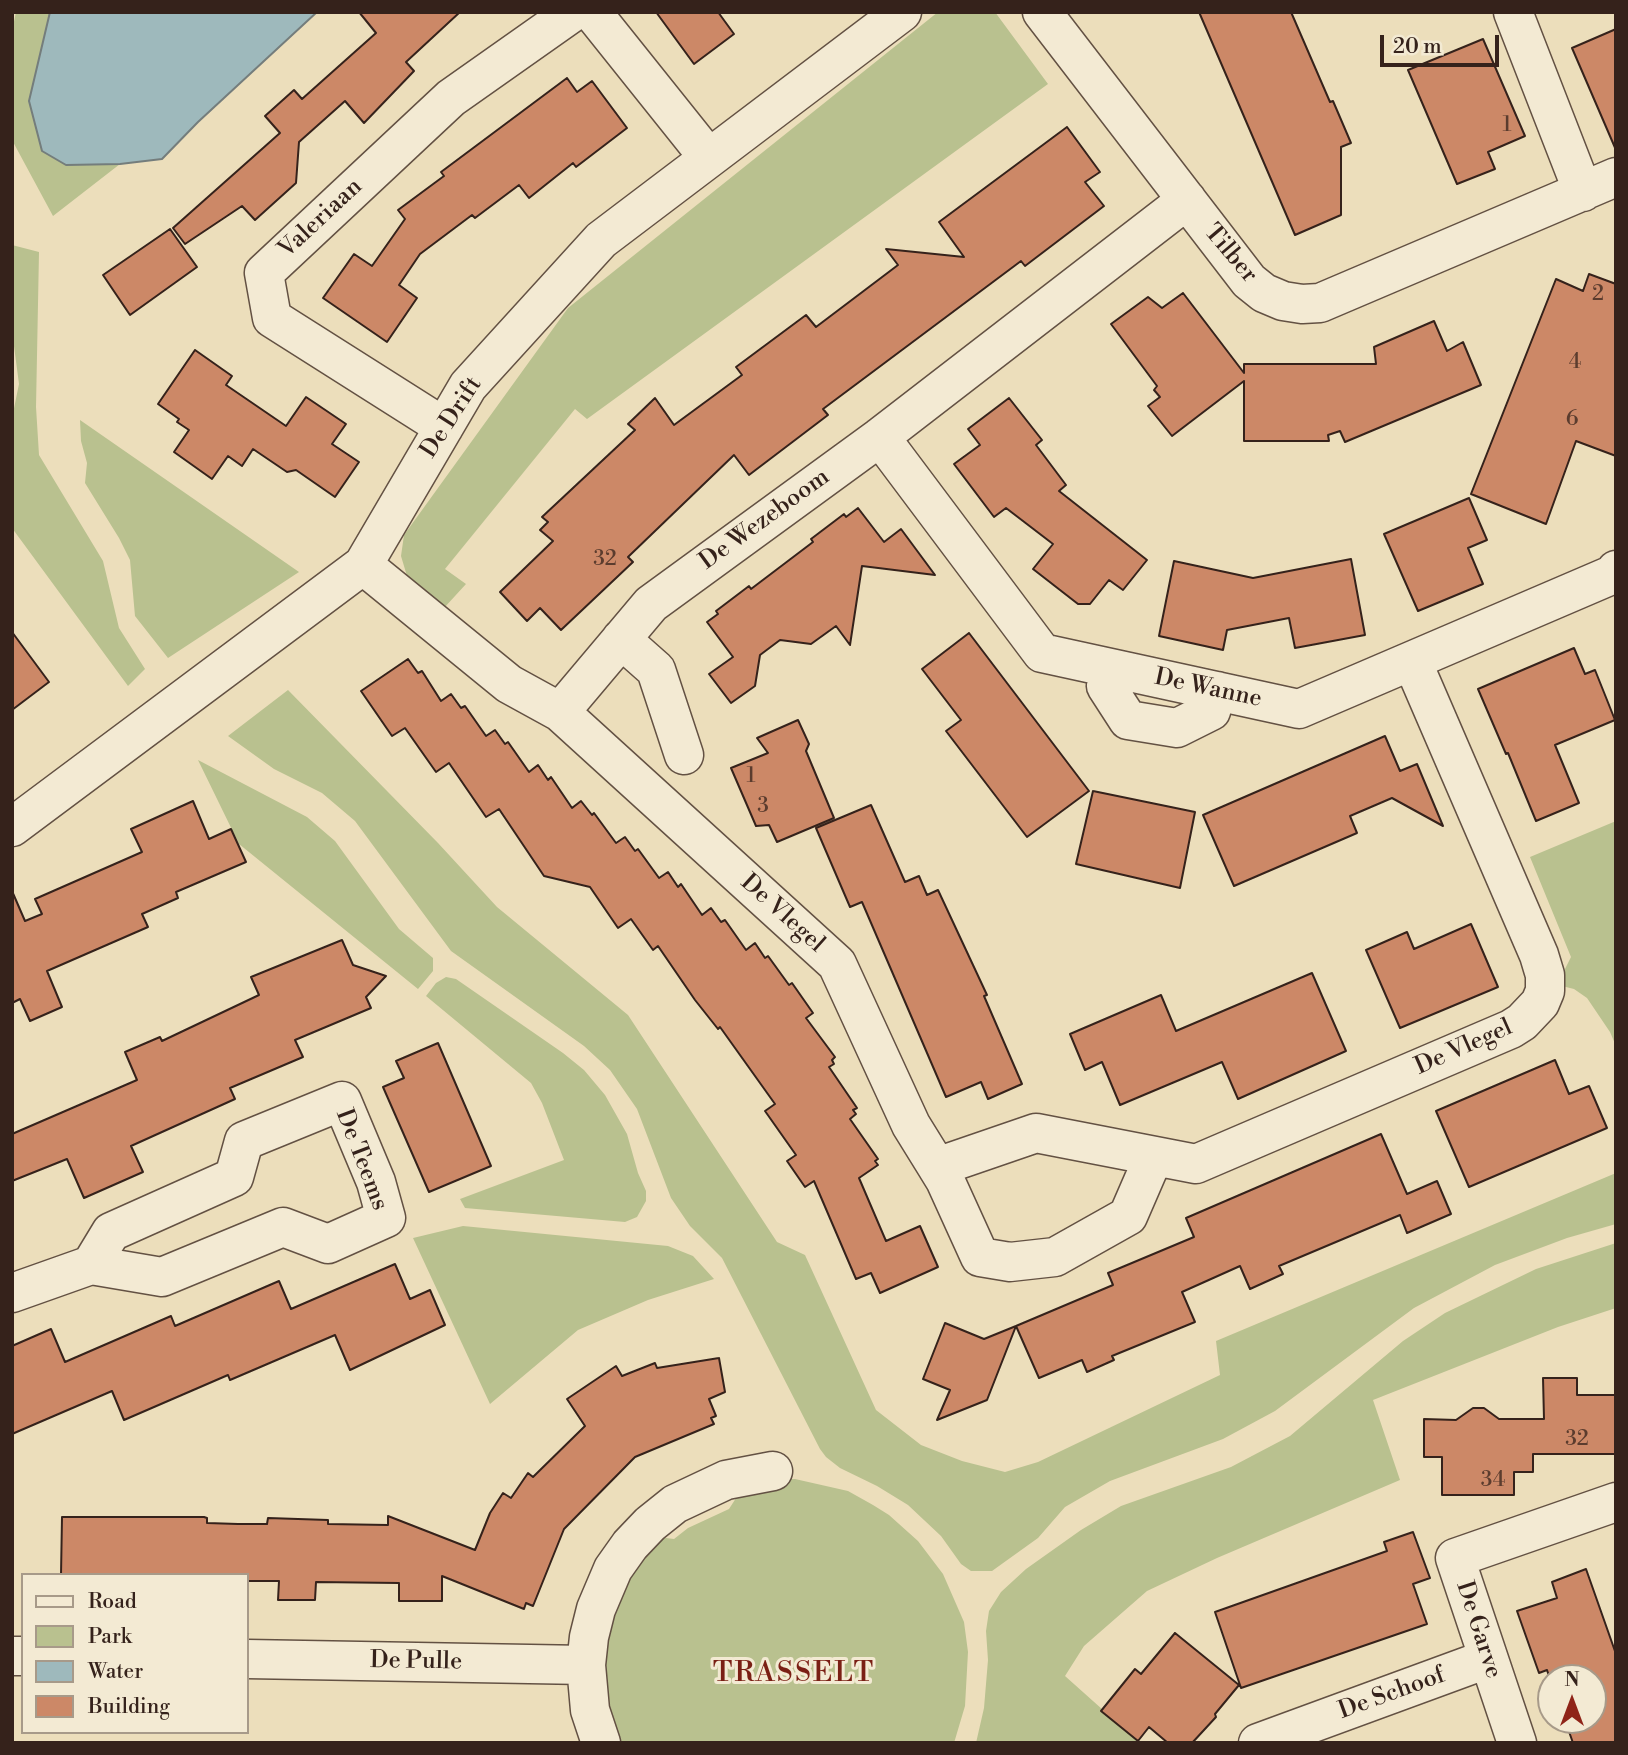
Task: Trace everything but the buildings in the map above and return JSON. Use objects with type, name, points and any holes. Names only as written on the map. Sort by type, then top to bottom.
[{"type":"street","name":"Valeriaan","points":[[444,427],[272,318],[264,273],[450,98],[573,12]]},
{"type":"street","points":[[592,12],[708,157]]},
{"type":"street","name":"De Drift","points":[[12,827],[363,565],[468,386],[601,240],[902,12]]},
{"type":"street","name":"Tilber","points":[[1042,12],[1249,281],[1264,293],[1283,301],[1303,304],[1331,299],[1599,185]]},
{"type":"street","points":[[1513,12],[1599,185]]},
{"type":"street","name":"De Wezeboom","points":[[560,712],[650,604],[880,437],[1187,200]]},
{"type":"street","name":"De Wanne","points":[[880,437],[1042,653],[1299,709],[1614,574],[1616,570]]},
{"type":"street","points":[[363,565],[509,684],[560,712]]},
{"type":"street","points":[[621,639],[656,670],[684,755]]},
{"type":"street","name":"De Vlegel","points":[[937,1167],[1036,1133],[1196,1164],[1522,1023],[1540,1003],[1545,991],[1545,975],[1539,955],[1412,661]]},
{"type":"street","name":"De Vlegel","points":[[560,712],[837,964],[911,1125],[945,1180],[979,1257],[1010,1262],[1055,1257],[1128,1216],[1154,1156]]},
{"type":"street","name":"De Teems","points":[[12,1293],[91,1265],[162,1278],[283,1227],[328,1244],[386,1218],[376,1182],[342,1101],[244,1141],[234,1177],[111,1232],[91,1265]]},
{"type":"street","points":[[601,1743],[590,1710],[586,1665],[589,1637],[601,1595],[613,1569],[630,1545],[650,1524],[675,1504],[712,1485],[773,1471]]},
{"type":"street","name":"De Garve","points":[[1517,1743],[1455,1558],[1616,1502]]},
{"type":"street","name":"De Pulle","points":[[248,1659],[586,1665]]},
{"type":"street","name":"De Schoof","points":[[1258,1743],[1487,1659]]},
{"type":"green space","points":[[16,12],[50,12],[29,101],[66,165],[120,164],[53,216],[12,140],[12,31]]},
{"type":"green space","points":[[938,12],[995,12],[1048,84],[587,419],[575,409],[445,569],[466,584],[444,608],[407,576],[401,556],[404,535],[568,308]]},
{"type":"green space","points":[[12,245],[39,252],[36,407],[39,455],[103,561],[119,628],[145,669],[128,686],[12,528],[12,418],[19,384],[12,331]]},
{"type":"green space","points":[[80,420],[299,572],[168,658],[135,616],[130,560],[85,483],[87,463],[81,441]]},
{"type":"green space","points":[[288,690],[497,907],[628,1015],[777,1242],[805,1255],[876,1410],[921,1445],[962,1461],[1005,1472],[1038,1462],[1220,1375],[1216,1341],[1616,1173],[1616,1224],[1567,1238],[1495,1265],[1414,1308],[1275,1411],[1223,1439],[1110,1481],[1065,1507],[1038,1538],[992,1571],[971,1571],[961,1564],[941,1536],[908,1505],[840,1468],[820,1449],[722,1258],[690,1226],[671,1198],[637,1109],[610,1070],[584,1046],[451,951],[355,821],[322,793],[274,769],[228,736]]},
{"type":"green space","points":[[198,760],[307,817],[335,841],[399,929],[433,958],[433,971],[418,989],[239,844]]},
{"type":"green space","points":[[1616,821],[1616,1046],[1610,1032],[1587,998],[1574,989],[1562,986],[1562,975],[1571,957],[1530,857]]},
{"type":"green space","points":[[446,977],[456,979],[563,1053],[584,1070],[605,1095],[627,1134],[646,1191],[646,1201],[637,1217],[625,1222],[465,1208],[460,1199],[564,1160],[542,1103],[531,1083],[426,996],[436,983]]},
{"type":"green space","points":[[463,1226],[668,1246],[693,1256],[714,1279],[648,1300],[578,1330],[490,1404],[413,1238]]},
{"type":"green space","points":[[1616,1243],[1616,1308],[1558,1327],[1373,1400],[1400,1480],[1147,1591],[1084,1646],[1065,1676],[1140,1743],[976,1743],[984,1708],[989,1611],[1001,1592],[1026,1569],[1081,1530],[1121,1506],[1231,1467],[1290,1436],[1403,1341],[1445,1313],[1536,1269]]},
{"type":"green space","points":[[795,1479],[848,1491],[889,1515],[918,1541],[943,1574],[964,1622],[968,1652],[965,1706],[954,1743],[614,1743],[600,1694],[614,1596],[658,1537],[674,1539],[688,1528],[729,1509],[738,1495],[775,1480]]},
{"type":"water","points":[[50,12],[317,12],[162,159],[120,164],[66,165],[42,151],[29,101]]},
{"type":"district","name":"TRASSELT","points":[[794,1674]]}]
